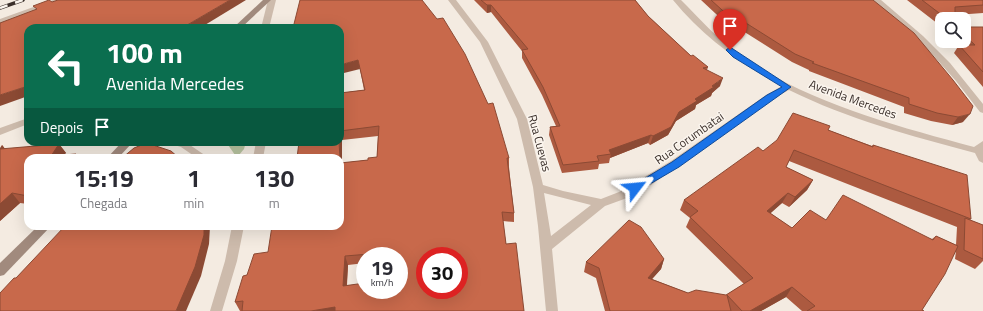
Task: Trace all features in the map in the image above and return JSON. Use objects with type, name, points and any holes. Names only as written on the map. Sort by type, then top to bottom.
[{"type":"street","points":[[0,22],[60,0]]},
{"type":"street","points":[[241,24],[267,0]]},
{"type":"street","points":[[266,24],[272,0]]},
{"type":"street","name":"Rua Cuevas","points":[[452,0],[484,42],[522,119],[538,187],[547,246],[552,311]]},
{"type":"street","name":"Avenida Mercedes","points":[[677,0],[736,55],[787,87],[838,108],[931,139],[981,151]]},
{"type":"street","points":[[878,0],[903,20],[930,47],[966,86],[983,110]]},
{"type":"street","name":"Rua Corumbatai","points":[[547,246],[601,203],[623,195],[647,182],[675,164],[769,97],[787,87]]},
{"type":"street","points":[[0,132],[24,123]]},
{"type":"street","points":[[10,129],[24,130]]},
{"type":"street","points":[[116,154],[124,146]]},
{"type":"street","points":[[186,146],[198,154]]},
{"type":"street","points":[[538,187],[563,195],[601,203]]},
{"type":"street","points":[[0,271],[41,230]]},
{"type":"street","points":[[216,311],[231,260],[237,230]]},
{"type":"green space","points":[[229,146],[245,146],[240,154],[234,154]]},
{"type":"building","points":[[49,0],[52,2],[58,0],[230,0],[189,24],[24,24],[24,87],[0,95],[0,23],[37,9],[33,6]]},
{"type":"building","points":[[300,0],[422,0],[437,19],[443,18],[465,54],[488,104],[493,103],[509,158],[507,158],[514,213],[502,212],[506,244],[516,243],[524,311],[335,311],[335,307],[311,311],[242,311],[243,301],[235,302],[243,276],[247,275],[254,254],[268,252],[271,230],[344,230],[344,163],[368,160],[368,158],[377,157],[379,126],[344,130],[344,93],[365,90],[358,60],[344,64],[344,24],[294,24]]},
{"type":"building","points":[[481,0],[635,0],[648,16],[691,56],[693,55],[708,67],[703,68],[723,78],[712,86],[714,87],[695,99],[697,101],[679,112],[671,127],[653,136],[651,135],[609,150],[611,154],[597,156],[599,161],[563,165],[550,127],[560,126],[543,87],[522,50],[528,49],[491,5],[487,5]]},
{"type":"building","points":[[711,0],[873,0],[914,33],[973,106],[970,114],[958,117],[937,113],[909,104],[909,98],[812,63],[814,62],[795,54],[738,18],[732,19]]},
{"type":"building","points":[[922,0],[983,0],[983,5],[955,7],[955,12],[938,12]]},
{"type":"building","points":[[971,27],[983,27],[983,72],[962,48],[971,48],[971,45],[975,45],[971,41]]},
{"type":"building","points":[[793,113],[830,126],[828,130],[873,147],[873,145],[967,175],[971,219],[794,150],[786,167],[813,180],[795,197],[788,193],[767,211],[792,228],[810,210],[826,220],[843,195],[933,240],[936,236],[958,246],[945,274],[922,310],[924,311],[807,311],[815,306],[792,287],[750,311],[742,311],[727,295],[731,311],[610,311],[599,268],[586,262],[629,220],[641,227],[664,259],[648,278],[688,293],[696,290],[726,295],[753,278],[690,217],[698,211],[684,200],[758,147],[763,151],[777,140]]},
{"type":"building","points":[[58,146],[52,154],[24,154],[24,195],[12,193],[0,204],[0,149]]},
{"type":"building","points":[[139,146],[156,146],[171,151],[174,154],[127,154]]},
{"type":"building","points":[[298,146],[339,146],[340,154],[298,154]]},
{"type":"building","points":[[965,218],[983,225],[983,259],[964,250]]},
{"type":"building","points":[[61,230],[204,230],[195,267],[176,311],[0,311],[0,293],[14,278],[16,278]]},
{"type":"railway","points":[[0,8],[23,0]]},
{"type":"route","points":[[635,188],[675,164],[769,97],[787,87],[730,50]]}]
